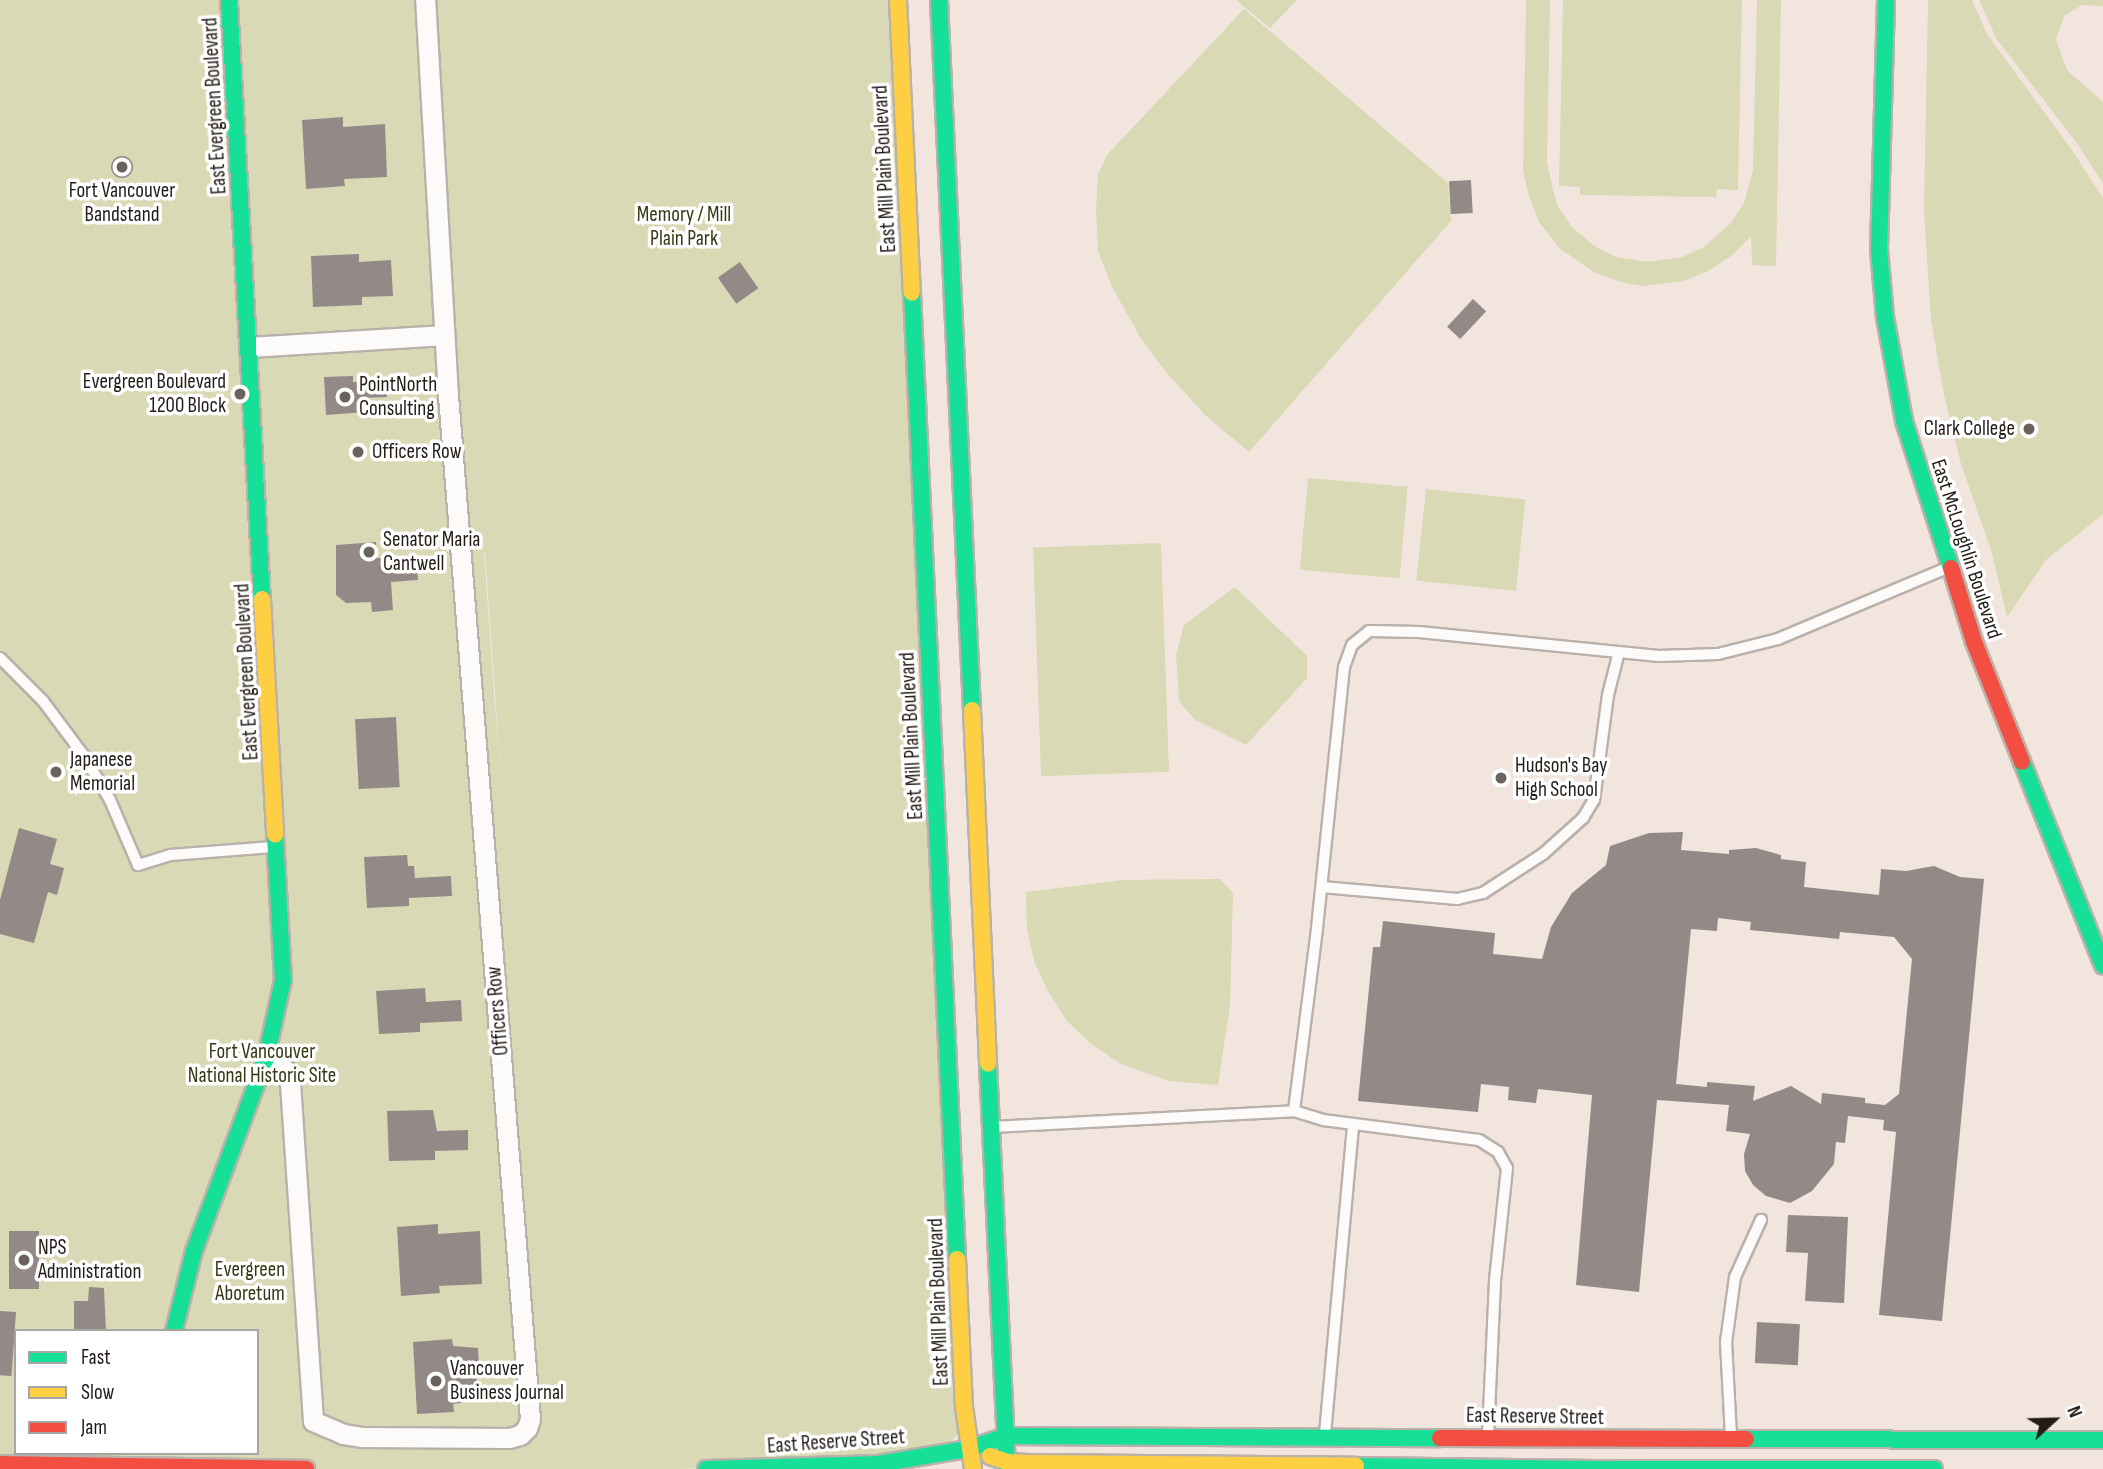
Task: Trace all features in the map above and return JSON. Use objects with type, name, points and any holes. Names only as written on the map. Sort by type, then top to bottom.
[{"type":"street","name":"East Evergreen Boulevard","points":[[175,1329],[194,1251],[267,1058],[283,980],[229,0]]},
{"type":"street","name":"Officers Row","points":[[267,1058],[284,1069],[290,1083],[313,1421],[343,1434],[363,1437],[509,1438],[520,1435],[527,1429],[530,1419],[444,335],[425,0]]},
{"type":"street","name":"East Mill Plain Boulevard","points":[[898,0],[968,1449],[973,1469]]},
{"type":"street","points":[[939,0],[1007,1465]]},
{"type":"street","name":"East McLoughlin Boulevard","points":[[1886,0],[1879,248],[1885,317],[1904,421],[1948,567],[1974,642],[2103,966]]},
{"type":"street","points":[[250,346],[444,335]]},
{"type":"street","name":"East Reserve Street","points":[[706,1469],[878,1464],[968,1449],[1006,1436],[2103,1440]]},
{"type":"street","points":[[1272,1436],[1272,1467]]},
{"type":"street","points":[[1432,1437],[1433,1468]]},
{"type":"street","points":[[1617,1439],[1617,1469]]},
{"type":"street","name":"East Reserve Street","points":[[968,1449],[1007,1465],[1934,1469]]},
{"type":"street","points":[[0,1464],[107,1467],[171,1460],[306,1469]]},
{"type":"lane","points":[[1294,1111],[1322,887],[1344,667],[1352,645],[1369,631],[1392,630],[1659,656],[1718,654],[1778,639],[1948,567]]},
{"type":"lane","points":[[1322,887],[1457,899],[1483,893],[1543,854],[1583,818],[1594,800],[1608,695],[1619,652]]},
{"type":"lane","points":[[0,658],[43,701],[84,756],[110,800],[138,865],[170,855],[277,847]]},
{"type":"lane","points":[[992,1127],[1294,1111],[1353,1125],[1479,1140],[1498,1152],[1507,1168],[1495,1281],[1488,1438]]},
{"type":"lane","points":[[1325,1436],[1353,1125]]},
{"type":"lane","points":[[1731,1437],[1728,1329],[1735,1277],[1760,1220]]},
{"type":"green space","points":[[0,0],[898,0],[958,1434],[937,1454],[878,1464],[671,1469],[306,1469],[0,1464]],"holes":[[[484,553],[485,553],[502,790]]]},
{"type":"green space","points":[[1236,0],[1297,0],[1270,28]]},
{"type":"green space","points":[[1526,0],[1550,0],[1547,163],[1557,205],[1572,227],[1593,245],[1616,257],[1648,262],[1682,257],[1704,247],[1730,224],[1744,203],[1753,170],[1757,0],[1781,0],[1776,266],[1752,265],[1751,236],[1731,256],[1708,271],[1684,281],[1643,286],[1595,273],[1559,248],[1539,222],[1523,171]]},
{"type":"green space","points":[[1563,0],[1742,0],[1738,190],[1717,189],[1716,197],[1580,195],[1580,187],[1559,186]]},
{"type":"green space","name":"Clark College","points":[[1928,0],[1972,0],[1987,34],[2072,150],[2103,198],[2103,514],[2046,560],[2007,617],[1992,553],[1961,464],[1944,395],[1931,320],[1924,210]]},
{"type":"green space","points":[[1979,0],[2103,0],[2103,6],[2082,5],[2064,16],[2056,40],[2067,70],[2103,102],[2103,184],[2079,146],[1996,38]]},
{"type":"green space","points":[[1244,9],[1448,183],[1451,221],[1249,452],[1205,415],[1165,371],[1140,337],[1112,287],[1098,251],[1096,210],[1098,174],[1107,155]]},
{"type":"green space","points":[[1308,478],[1408,487],[1400,578],[1300,570]]},
{"type":"green space","points":[[1426,489],[1525,499],[1516,591],[1416,580]]},
{"type":"green space","points":[[1161,543],[1169,772],[1041,776],[1033,547]]},
{"type":"green space","points":[[1235,587],[1307,656],[1307,678],[1246,745],[1195,720],[1179,701],[1176,655],[1184,625]]},
{"type":"green space","points":[[1220,879],[1233,893],[1230,1005],[1218,1085],[1169,1081],[1121,1064],[1091,1044],[1067,1021],[1048,991],[1034,961],[1027,929],[1026,892],[1122,880]]},
{"type":"building","points":[[343,117],[343,127],[385,124],[387,177],[344,179],[345,186],[306,189],[302,120]]},
{"type":"building","name":"Fort Vancouver Bandstand","points":[[122,156],[130,159],[133,167],[130,175],[122,178],[114,175],[111,167],[114,159]]},
{"type":"building","points":[[1471,180],[1473,213],[1451,214],[1449,181]]},
{"type":"building","points":[[359,254],[359,262],[391,260],[393,296],[362,297],[362,305],[313,307],[311,256]]},
{"type":"building","points":[[740,262],[758,288],[736,304],[718,277]]},
{"type":"building","points":[[1473,299],[1486,311],[1460,339],[1447,327]]},
{"type":"building","points":[[353,376],[353,382],[386,380],[387,397],[365,398],[366,412],[326,415],[324,377]]},
{"type":"building","points":[[376,542],[377,558],[416,556],[418,580],[391,582],[393,610],[372,612],[371,602],[346,603],[336,595],[336,545]]},
{"type":"building","points":[[396,717],[400,787],[359,789],[355,719]]},
{"type":"building","points":[[19,828],[57,839],[50,864],[64,868],[57,895],[48,892],[34,943],[0,934],[0,900]]},
{"type":"building","points":[[1683,832],[1681,850],[1729,854],[1729,850],[1756,848],[1781,855],[1781,859],[1806,862],[1804,887],[1879,895],[1881,869],[1906,871],[1934,866],[1960,877],[1984,879],[1942,1321],[1879,1315],[1896,1132],[1883,1130],[1884,1120],[1848,1116],[1845,1143],[1836,1142],[1834,1164],[1812,1191],[1790,1203],[1766,1196],[1753,1185],[1745,1171],[1744,1154],[1750,1134],[1726,1131],[1729,1105],[1657,1100],[1639,1292],[1576,1285],[1592,1095],[1538,1089],[1536,1103],[1508,1100],[1509,1087],[1481,1084],[1478,1112],[1358,1101],[1373,947],[1380,947],[1383,921],[1495,933],[1493,954],[1542,959],[1551,927],[1572,893],[1606,865],[1610,846],[1649,833]],"holes":[[[1718,918],[1751,922],[1750,930],[1839,939],[1840,932],[1894,937],[1912,959],[1899,1094],[1885,1105],[1865,1103],[1865,1098],[1822,1093],[1821,1104],[1791,1086],[1753,1101],[1755,1086],[1707,1082],[1707,1087],[1676,1084],[1691,929],[1717,931]]]},
{"type":"building","points":[[407,855],[408,866],[414,866],[415,878],[451,876],[452,896],[409,898],[409,906],[367,908],[364,857]]},
{"type":"building","points":[[425,988],[426,1002],[461,1000],[462,1021],[420,1023],[420,1032],[379,1034],[376,991]]},
{"type":"building","points":[[433,1110],[437,1131],[468,1130],[468,1150],[435,1151],[435,1160],[389,1161],[387,1111]]},
{"type":"building","points":[[1788,1215],[1848,1217],[1844,1303],[1805,1301],[1808,1253],[1786,1252]]},
{"type":"building","points":[[438,1224],[438,1234],[480,1231],[482,1284],[439,1286],[440,1293],[401,1296],[397,1227]]},
{"type":"building","name":"NPS Administration","points":[[9,1231],[39,1231],[39,1289],[9,1289]]},
{"type":"building","points":[[89,1287],[104,1288],[106,1329],[74,1329],[74,1301],[88,1301]]},
{"type":"building","points":[[0,1311],[16,1312],[11,1376],[0,1375]]},
{"type":"building","points":[[1757,1322],[1800,1324],[1798,1365],[1755,1363]]},
{"type":"building","points":[[452,1339],[453,1346],[478,1348],[479,1366],[475,1367],[479,1400],[453,1404],[454,1412],[417,1414],[413,1342]]},
{"type":"traffic: fast","points":[[229,0],[262,599]]},
{"type":"traffic: fast","points":[[939,0],[972,710]]},
{"type":"traffic: fast","points":[[1886,0],[1879,249],[1885,317],[1904,421],[1951,568]]},
{"type":"traffic: fast","points":[[912,293],[957,1259]]},
{"type":"traffic: fast","points":[[2022,762],[2103,966]]},
{"type":"traffic: fast","points":[[174,1329],[194,1251],[266,1058],[283,980],[275,835]]},
{"type":"traffic: fast","points":[[988,1064],[1007,1469]]},
{"type":"traffic: fast","points":[[706,1469],[878,1464],[968,1449],[1006,1436],[1440,1438]]},
{"type":"traffic: fast","points":[[1746,1439],[2103,1440]]},
{"type":"traffic: fast","points":[[1356,1466],[1616,1469]]},
{"type":"traffic: fast","points":[[1619,1469],[1934,1469]]},
{"type":"traffic: slow","points":[[898,0],[912,293]]},
{"type":"traffic: slow","points":[[262,599],[275,835]]},
{"type":"traffic: slow","points":[[972,710],[988,1064]]},
{"type":"traffic: slow","points":[[957,1259],[964,1407],[973,1469]]},
{"type":"traffic: slow","points":[[990,1456],[1007,1462],[1027,1463],[1356,1466]]},
{"type":"traffic: jam","points":[[1951,568],[1974,642],[2022,762]]},
{"type":"traffic: jam","points":[[1440,1438],[1746,1439]]},
{"type":"traffic: jam","points":[[0,1464],[306,1469]]},
{"type":"place","name":"Fort Vancouver Bandstand","points":[[122,167]]},
{"type":"place","name":"Evergreen Boulevard 1200 Block","points":[[240,394]]},
{"type":"place","name":"PointNorth Consulting","points":[[345,397]]},
{"type":"place","name":"Clark College","points":[[2029,429]]},
{"type":"place","name":"Officers Row","points":[[358,452]]},
{"type":"place","name":"Senator Maria Cantwell","points":[[369,552]]},
{"type":"place","name":"Japanese Memorial","points":[[56,772]]},
{"type":"place","name":"Hudson's Bay High School","points":[[1501,778]]},
{"type":"place","name":"NPS Administration","points":[[24,1260]]},
{"type":"place","name":"Vancouver Business Journal","points":[[436,1381]]},
{"type":"park label","name":"Memory / Mill Plain Park","points":[[684,227]]},
{"type":"park label","name":"Fort Vancouver National Historic Site","points":[[262,1064]]},
{"type":"park label","name":"Evergreen Aboretum","points":[[250,1282]]}]
